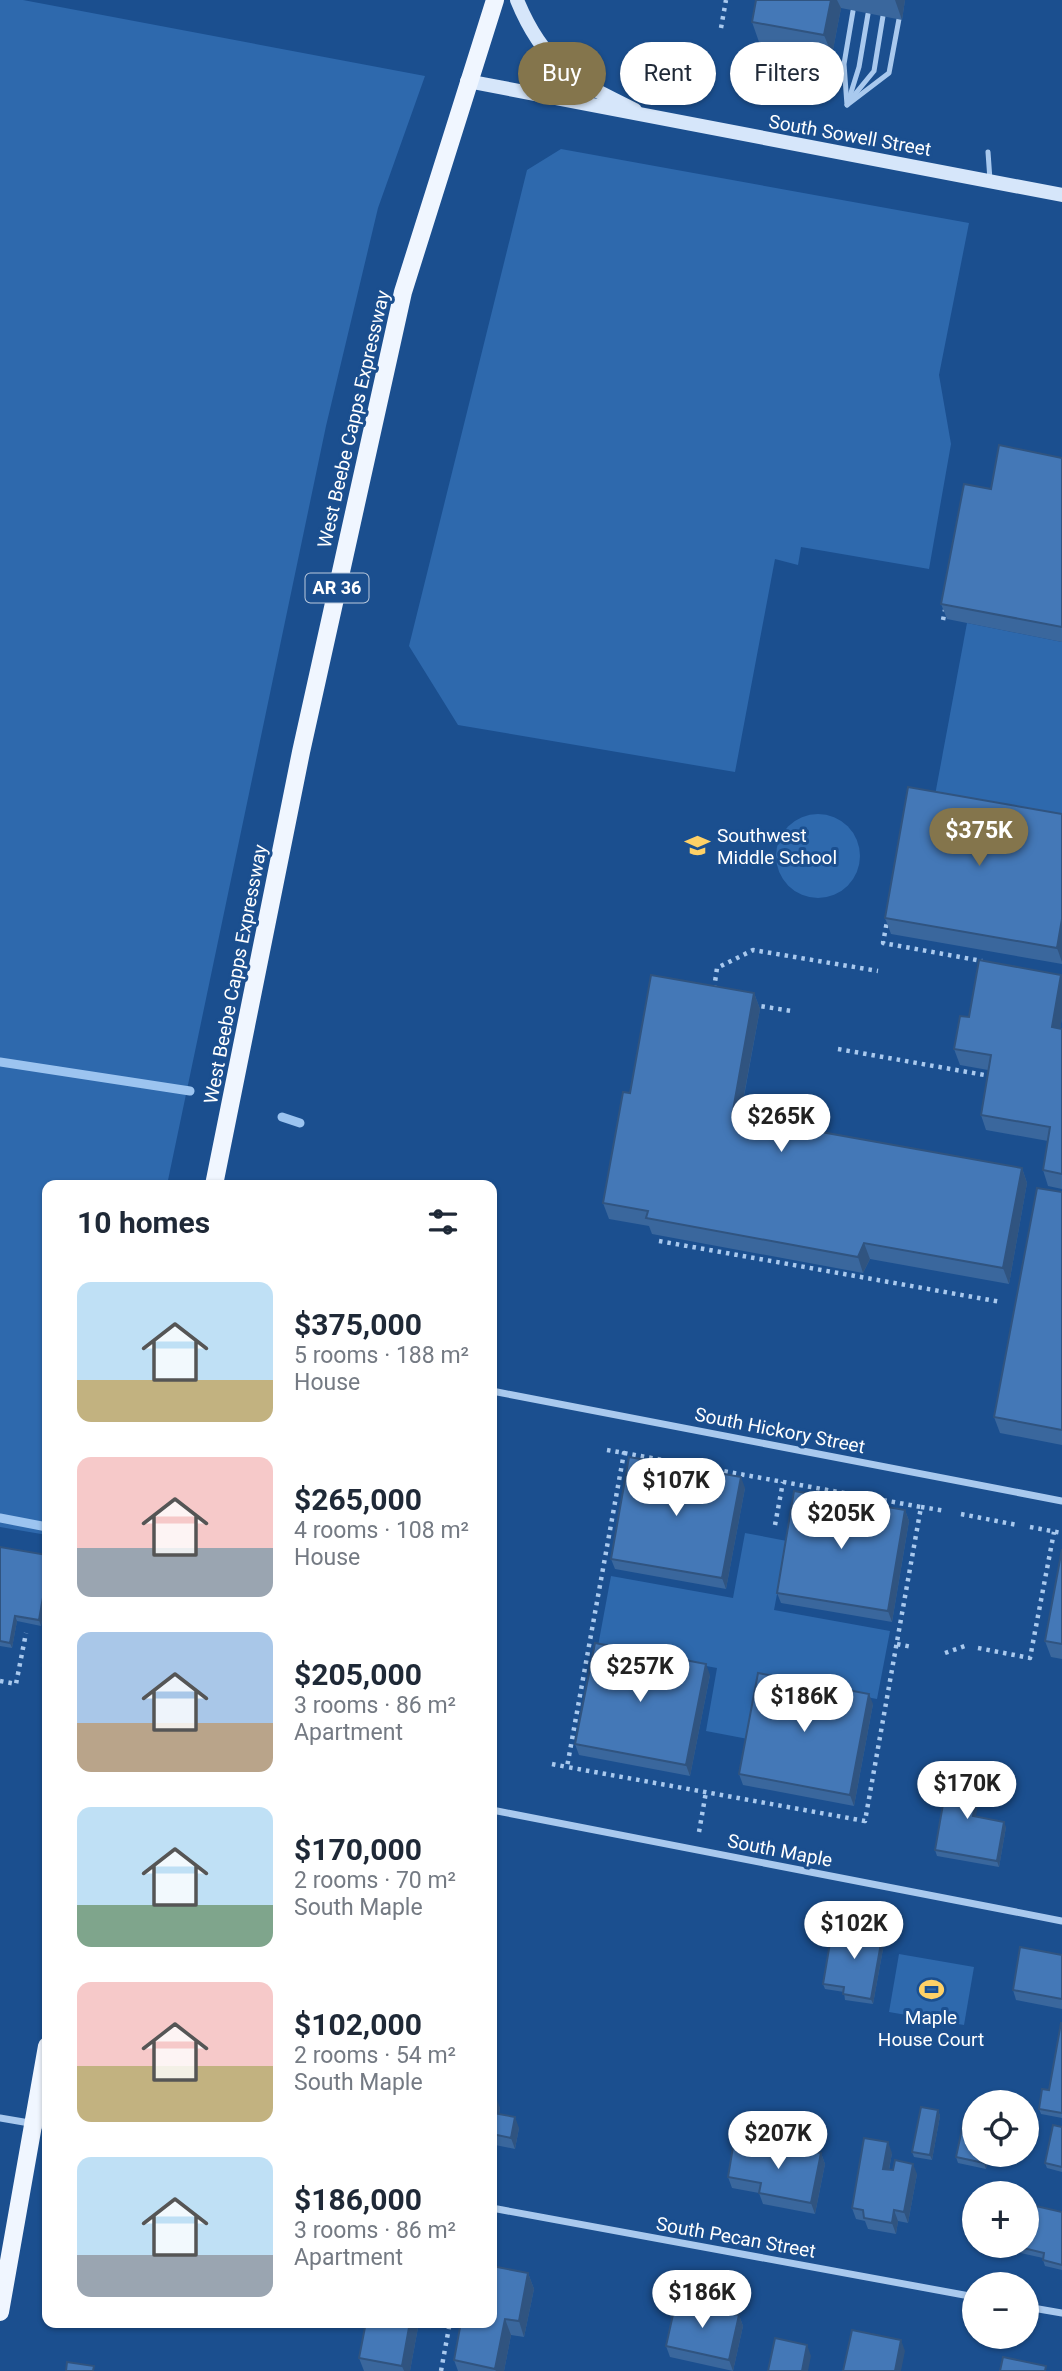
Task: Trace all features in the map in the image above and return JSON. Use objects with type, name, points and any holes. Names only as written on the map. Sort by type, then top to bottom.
[{"type":"main road","name":"West Beebe Capps Expressway","points":[[215,1180],[301,752],[400,305],[467,81],[495,0]]},
{"type":"main road","points":[[0,2312],[40,2125],[42,2102]]},
{"type":"street","points":[[517,0],[531,34],[547,55],[588,87],[652,118]]},
{"type":"street","name":"South Sowell Street","points":[[467,81],[1062,195]]},
{"type":"street","name":"South Hickory Street","points":[[497,1392],[1062,1501]]},
{"type":"street","name":"South Maple","points":[[497,1811],[1062,1921]]},
{"type":"street","points":[[0,2118],[40,2125]]},
{"type":"street","name":"South Pecan Street","points":[[497,2209],[962,2295]]},
{"type":"street","points":[[1039,2309],[1062,2313]]},
{"type":"lane","points":[[847,105],[844,64],[853,11]]},
{"type":"lane","points":[[847,105],[859,67],[868,14]]},
{"type":"lane","points":[[847,105],[874,71],[883,16]]},
{"type":"lane","points":[[847,105],[889,73],[899,19]]},
{"type":"lane","points":[[988,152],[990,180]]},
{"type":"path","points":[[721,28],[726,0]]},
{"type":"path","points":[[943,620],[946,606]]},
{"type":"path","points":[[890,904],[883,943],[985,962]]},
{"type":"path","points":[[712,998],[717,968],[753,950],[878,971]]},
{"type":"path","points":[[752,1004],[792,1011]]},
{"type":"path","points":[[838,1049],[990,1076]]},
{"type":"path","points":[[659,1241],[1001,1302]]},
{"type":"path","points":[[607,1450],[946,1511]]},
{"type":"path","points":[[567,1767],[624,1453]]},
{"type":"path","points":[[775,1525],[783,1482]]},
{"type":"path","points":[[552,1764],[865,1821],[921,1507]]},
{"type":"path","points":[[961,1514],[1017,1525]]},
{"type":"path","points":[[1030,1527],[1062,1534]]},
{"type":"path","points":[[978,1648],[1030,1658],[1054,1532]]},
{"type":"path","points":[[0,1681],[16,1684],[26,1633]]},
{"type":"path","points":[[897,1644],[912,1647]]},
{"type":"path","points":[[945,1653],[965,1646]]},
{"type":"path","points":[[698,1835],[706,1792]]},
{"type":"path","points":[[441,2371],[449,2328]]},
{"type":"shaded area","points":[[0,0],[23,0],[425,76],[378,208],[326,426],[168,1180],[42,1180],[42,1534],[0,1527]]},
{"type":"shaded area","points":[[561,149],[969,223],[939,375],[951,444],[929,569],[801,547],[798,565],[775,559],[735,772],[458,725],[409,646],[527,170]]},
{"type":"shaded area","points":[[967,623],[1062,642],[1062,829],[933,806]]},
{"type":"shaded area","points":[[818,814],[841,821],[853,833],[860,856],[853,879],[841,891],[818,898],[795,891],[783,879],[776,856],[783,833],[795,821]]},
{"type":"shaded area","points":[[745,1533],[787,1541],[774,1610],[890,1631],[877,1699],[759,1678],[748,1739],[706,1731],[717,1668],[598,1646],[611,1576],[733,1598]]},
{"type":"shaded area","name":"Maple House Court","points":[[899,1954],[974,1967],[964,2025],[889,2012]]},
{"type":"building","points":[[756,0],[831,0],[824,35],[752,22]]},
{"type":"building","points":[[999,445],[1062,458],[1062,627],[941,604],[964,484],[991,489]]},
{"type":"building","points":[[908,787],[1062,814],[1062,919],[1057,948],[885,918]]},
{"type":"building","points":[[979,960],[1061,975],[1052,1027],[1062,1029],[1062,1174],[1043,1170],[1050,1127],[981,1115],[991,1055],[954,1049],[960,1016],[969,1017]]},
{"type":"building","points":[[651,975],[754,993],[732,1116],[1022,1168],[1003,1268],[864,1243],[858,1257],[646,1218],[648,1211],[603,1203],[623,1092],[630,1093]]},
{"type":"building","points":[[1037,1188],[1062,1192],[1062,1430],[994,1417]]},
{"type":"building","points":[[629,1457],[741,1477],[722,1578],[611,1559]]},
{"type":"building","points":[[794,1491],[905,1510],[888,1611],[777,1593]]},
{"type":"building","points":[[0,1547],[42,1554],[42,1603],[39,1620],[15,1616],[10,1643],[0,1641]]},
{"type":"building","points":[[1062,1549],[1062,1644],[1045,1641]]},
{"type":"building","points":[[595,1643],[706,1664],[686,1765],[575,1744]]},
{"type":"building","points":[[758,1673],[869,1694],[850,1795],[739,1774]]},
{"type":"building","points":[[949,1770],[980,1776],[973,1816],[1004,1822],[997,1861],[935,1850]]},
{"type":"building","points":[[850,1927],[883,1932],[871,1999],[843,1994],[844,1987],[823,1984],[832,1931],[849,1934]]},
{"type":"building","points":[[1020,1947],[1062,1955],[1062,1999],[1013,1990]]},
{"type":"building","points":[[1062,2023],[1062,2113],[1039,2109],[1042,2089],[1049,2090]]},
{"type":"building","points":[[921,2107],[938,2110],[930,2155],[912,2152]]},
{"type":"building","points":[[497,2114],[515,2117],[511,2138],[497,2135]]},
{"type":"building","points":[[1053,2125],[1062,2127],[1062,2167],[1045,2163]]},
{"type":"building","points":[[962,2129],[962,2158],[956,2157]]},
{"type":"building","points":[[864,2138],[888,2142],[883,2169],[893,2170],[895,2160],[913,2164],[904,2212],[894,2210],[892,2223],[864,2218],[863,2210],[852,2208]]},
{"type":"building","points":[[766,2143],[821,2153],[811,2203],[759,2193],[761,2183],[728,2177],[733,2147],[764,2153]]},
{"type":"building","points":[[1039,2207],[1062,2212],[1062,2265],[1043,2260],[1044,2253],[1039,2252]]},
{"type":"building","points":[[497,2267],[528,2273],[519,2321],[505,2319],[495,2369],[454,2360],[460,2328],[497,2328]]},
{"type":"building","points":[[676,2301],[739,2315],[729,2360],[666,2346]]},
{"type":"building","points":[[365,2328],[409,2328],[402,2366],[359,2358]]},
{"type":"building","points":[[852,2330],[901,2340],[895,2371],[843,2371]]},
{"type":"building","points":[[775,2338],[807,2345],[802,2371],[768,2371]]},
{"type":"building","points":[[1003,2357],[1046,2366],[1045,2371],[1000,2371]]},
{"type":"building","points":[[67,2362],[94,2366],[93,2371],[66,2371]]},
{"type":"waterway","points":[[0,1062],[190,1091]]},
{"type":"waterway","points":[[282,1117],[300,1123]]},
{"type":"waterway","points":[[0,1518],[42,1526]]},
{"type":"place","name":"Southwest Middle School","points":[[697,846]]},
{"type":"place","name":"Maple House Court","points":[[931,1989]]}]
